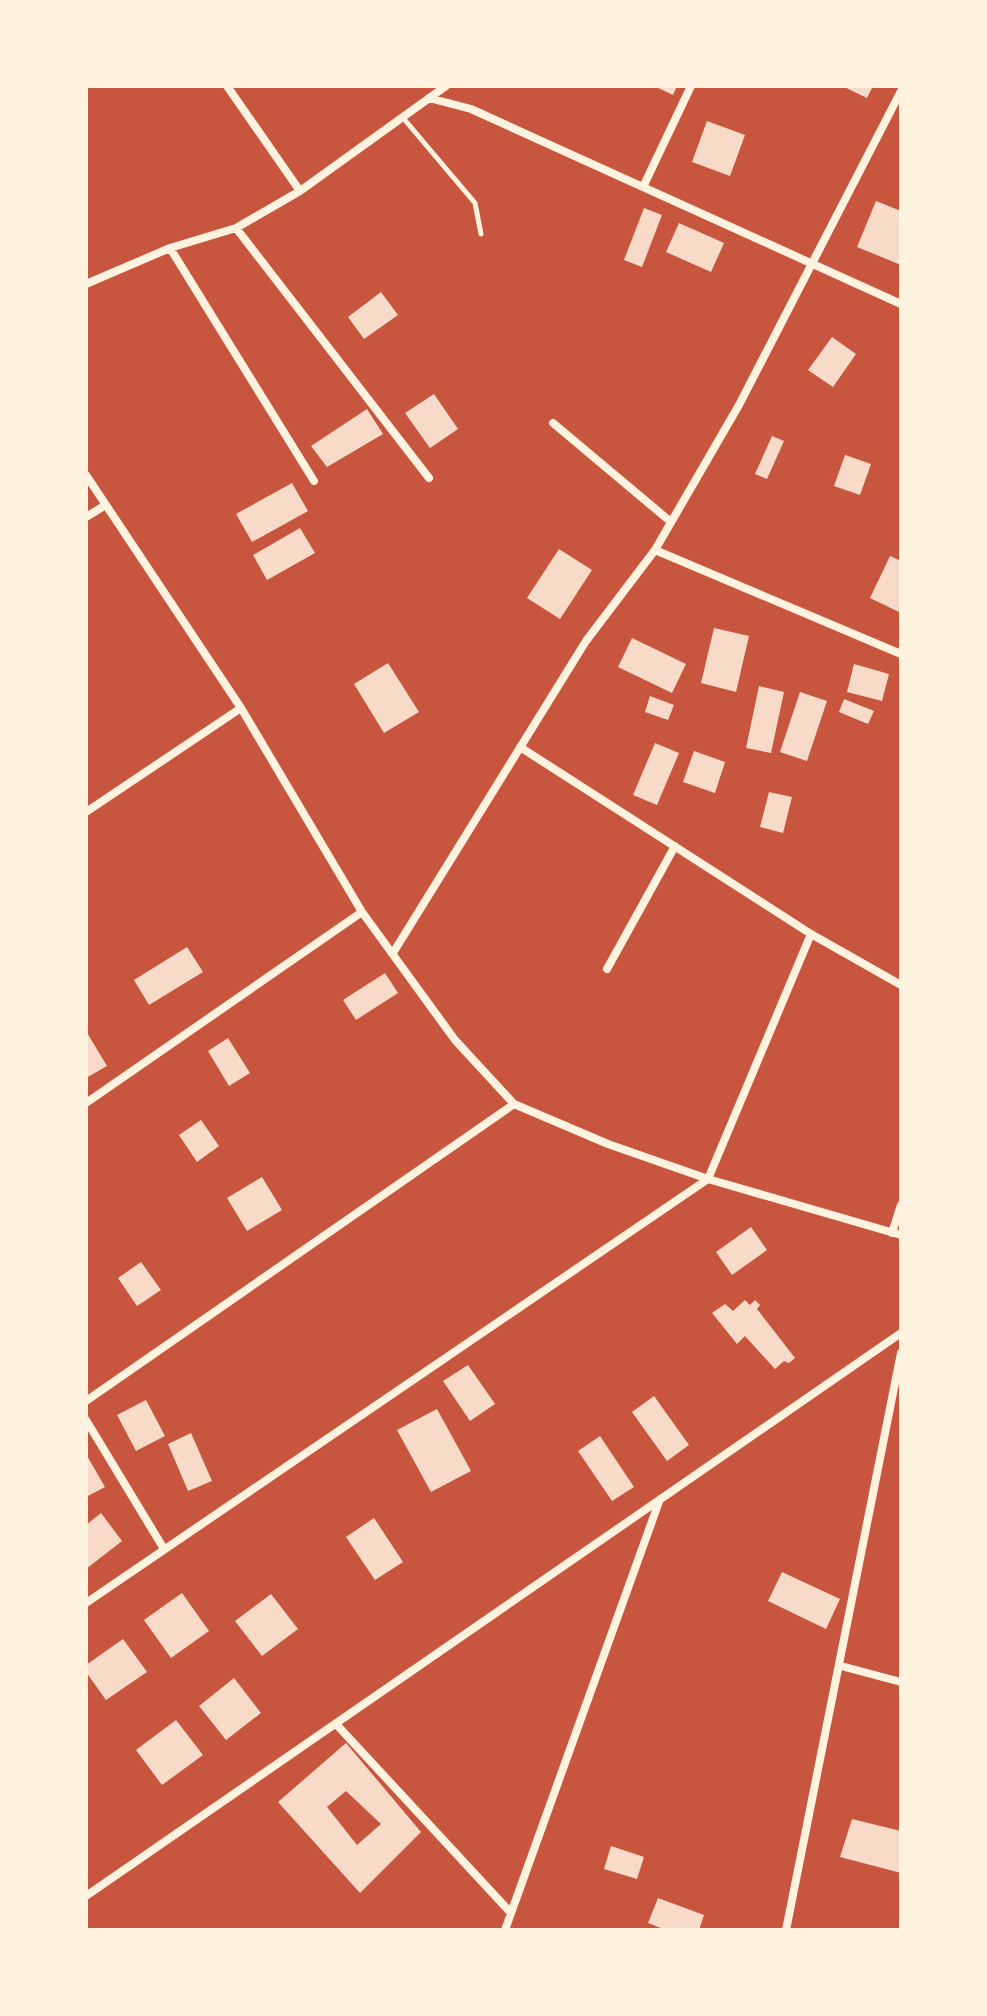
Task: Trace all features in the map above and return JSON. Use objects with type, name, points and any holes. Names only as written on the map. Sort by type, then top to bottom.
[{"type":"street","points":[[227,86],[300,191]]},
{"type":"street","points":[[86,284],[170,248],[236,228],[300,191],[446,86]]},
{"type":"street","points":[[643,187],[691,86]]},
{"type":"street","points":[[393,953],[586,641],[655,550],[739,405],[811,262],[898,108],[901,91]]},
{"type":"street","points":[[429,98],[471,109],[901,304]]},
{"type":"street","points":[[236,228],[429,478]]},
{"type":"street","points":[[170,248],[314,481]]},
{"type":"street","points":[[553,423],[671,522]]},
{"type":"street","points":[[86,475],[241,708],[362,912],[455,1040],[514,1104],[608,1144],[708,1179],[897,1234],[901,1205]]},
{"type":"street","points":[[86,517],[104,506]]},
{"type":"street","points":[[655,550],[901,654]]},
{"type":"street","points":[[86,812],[241,708]]},
{"type":"street","points":[[520,747],[811,934],[901,985]]},
{"type":"street","points":[[607,969],[675,846]]},
{"type":"street","points":[[86,1103],[362,912]]},
{"type":"street","points":[[86,1603],[708,1179],[811,934]]},
{"type":"street","points":[[86,1401],[514,1104]]},
{"type":"street","points":[[86,1896],[901,1333]]},
{"type":"street","points":[[786,1930],[901,1353]]},
{"type":"street","points":[[86,1420],[164,1549]]},
{"type":"street","points":[[505,1930],[660,1498]]},
{"type":"street","points":[[841,1666],[901,1682]]},
{"type":"street","points":[[336,1724],[511,1913]]},
{"type":"lane","points":[[404,119],[475,203],[481,234]]},
{"type":"building","points":[[654,86],[677,86],[673,95]]},
{"type":"building","points":[[842,86],[873,86],[867,98]]},
{"type":"building","points":[[707,121],[745,135],[730,176],[692,162]]},
{"type":"building","points":[[876,201],[901,211],[901,265],[857,247]]},
{"type":"building","points":[[644,208],[662,215],[642,267],[624,260]]},
{"type":"building","points":[[679,223],[724,243],[711,272],[666,252]]},
{"type":"building","points":[[381,292],[398,315],[364,339],[348,317]]},
{"type":"building","points":[[832,337],[856,354],[833,387],[808,370]]},
{"type":"building","points":[[434,394],[458,429],[430,448],[405,413]]},
{"type":"building","points":[[367,409],[383,434],[327,467],[311,446]]},
{"type":"building","points":[[772,436],[784,441],[767,479],[755,474]]},
{"type":"building","points":[[845,455],[871,464],[860,495],[834,486]]},
{"type":"building","points":[[292,483],[308,511],[252,542],[236,514]]},
{"type":"building","points":[[300,528],[315,553],[267,580],[253,555]]},
{"type":"building","points":[[559,549],[592,570],[560,619],[527,598]]},
{"type":"building","points":[[890,556],[901,561],[901,613],[870,598]]},
{"type":"building","points":[[714,628],[749,636],[736,692],[701,683]]},
{"type":"building","points":[[632,638],[686,664],[672,693],[618,667]]},
{"type":"building","points":[[388,663],[419,712],[384,733],[354,684]]},
{"type":"building","points":[[854,664],[889,674],[882,701],[847,692]]},
{"type":"building","points":[[759,686],[784,692],[771,753],[746,748]]},
{"type":"building","points":[[800,692],[827,701],[807,761],[780,752]]},
{"type":"building","points":[[650,696],[674,705],[668,720],[645,712]]},
{"type":"building","points":[[844,699],[874,711],[868,724],[839,712]]},
{"type":"building","points":[[655,743],[679,753],[657,805],[633,795]]},
{"type":"building","points":[[694,751],[725,762],[715,793],[683,782]]},
{"type":"building","points":[[769,792],[792,797],[783,833],[760,827]]},
{"type":"building","points":[[187,947],[203,972],[149,1005],[134,980]]},
{"type":"building","points":[[385,973],[398,993],[356,1020],[343,1000]]},
{"type":"building","points":[[86,1031],[107,1066],[86,1078]]},
{"type":"building","points":[[228,1038],[250,1073],[229,1086],[208,1051]]},
{"type":"building","points":[[201,1120],[219,1146],[197,1162],[179,1135]]},
{"type":"building","points":[[262,1177],[282,1210],[247,1231],[227,1198]]},
{"type":"building","points":[[751,1227],[767,1250],[732,1275],[716,1252]]},
{"type":"building","points":[[141,1262],[161,1290],[137,1306],[118,1278]]},
{"type":"building","points":[[745,1300],[750,1305],[755,1300],[760,1305],[757,1309],[795,1358],[789,1363],[784,1361],[775,1369],[745,1336],[737,1344],[712,1313],[725,1304],[733,1311]]},
{"type":"building","points":[[468,1365],[495,1404],[470,1421],[443,1381]]},
{"type":"building","points":[[654,1396],[689,1445],[667,1461],[632,1412]]},
{"type":"building","points":[[146,1400],[165,1436],[136,1451],[117,1415]]},
{"type":"building","points":[[437,1409],[471,1471],[431,1492],[397,1430]]},
{"type":"building","points":[[191,1433],[212,1481],[188,1491],[168,1444]]},
{"type":"building","points":[[600,1436],[634,1487],[612,1501],[578,1451]]},
{"type":"building","points":[[86,1454],[105,1487],[86,1497]]},
{"type":"building","points":[[101,1513],[122,1541],[86,1569],[86,1525]]},
{"type":"building","points":[[374,1518],[403,1562],[375,1580],[346,1537]]},
{"type":"building","points":[[782,1572],[840,1599],[826,1629],[768,1601]]},
{"type":"building","points":[[182,1593],[209,1631],[171,1658],[144,1620]]},
{"type":"building","points":[[271,1594],[298,1629],[262,1656],[235,1621]]},
{"type":"building","points":[[123,1639],[147,1672],[106,1700],[86,1672],[86,1665]]},
{"type":"building","points":[[234,1678],[261,1713],[226,1740],[199,1706]]},
{"type":"building","points":[[176,1720],[203,1755],[162,1785],[136,1750]]},
{"type":"building","points":[[346,1743],[421,1832],[360,1893],[278,1802]],"holes":[[[346,1791],[381,1824],[357,1845],[327,1807]]]},
{"type":"building","points":[[852,1819],[901,1831],[901,1873],[840,1857]]},
{"type":"building","points":[[611,1846],[644,1857],[637,1879],[604,1869]]},
{"type":"building","points":[[658,1898],[704,1915],[699,1930],[666,1930],[648,1923]]}]
